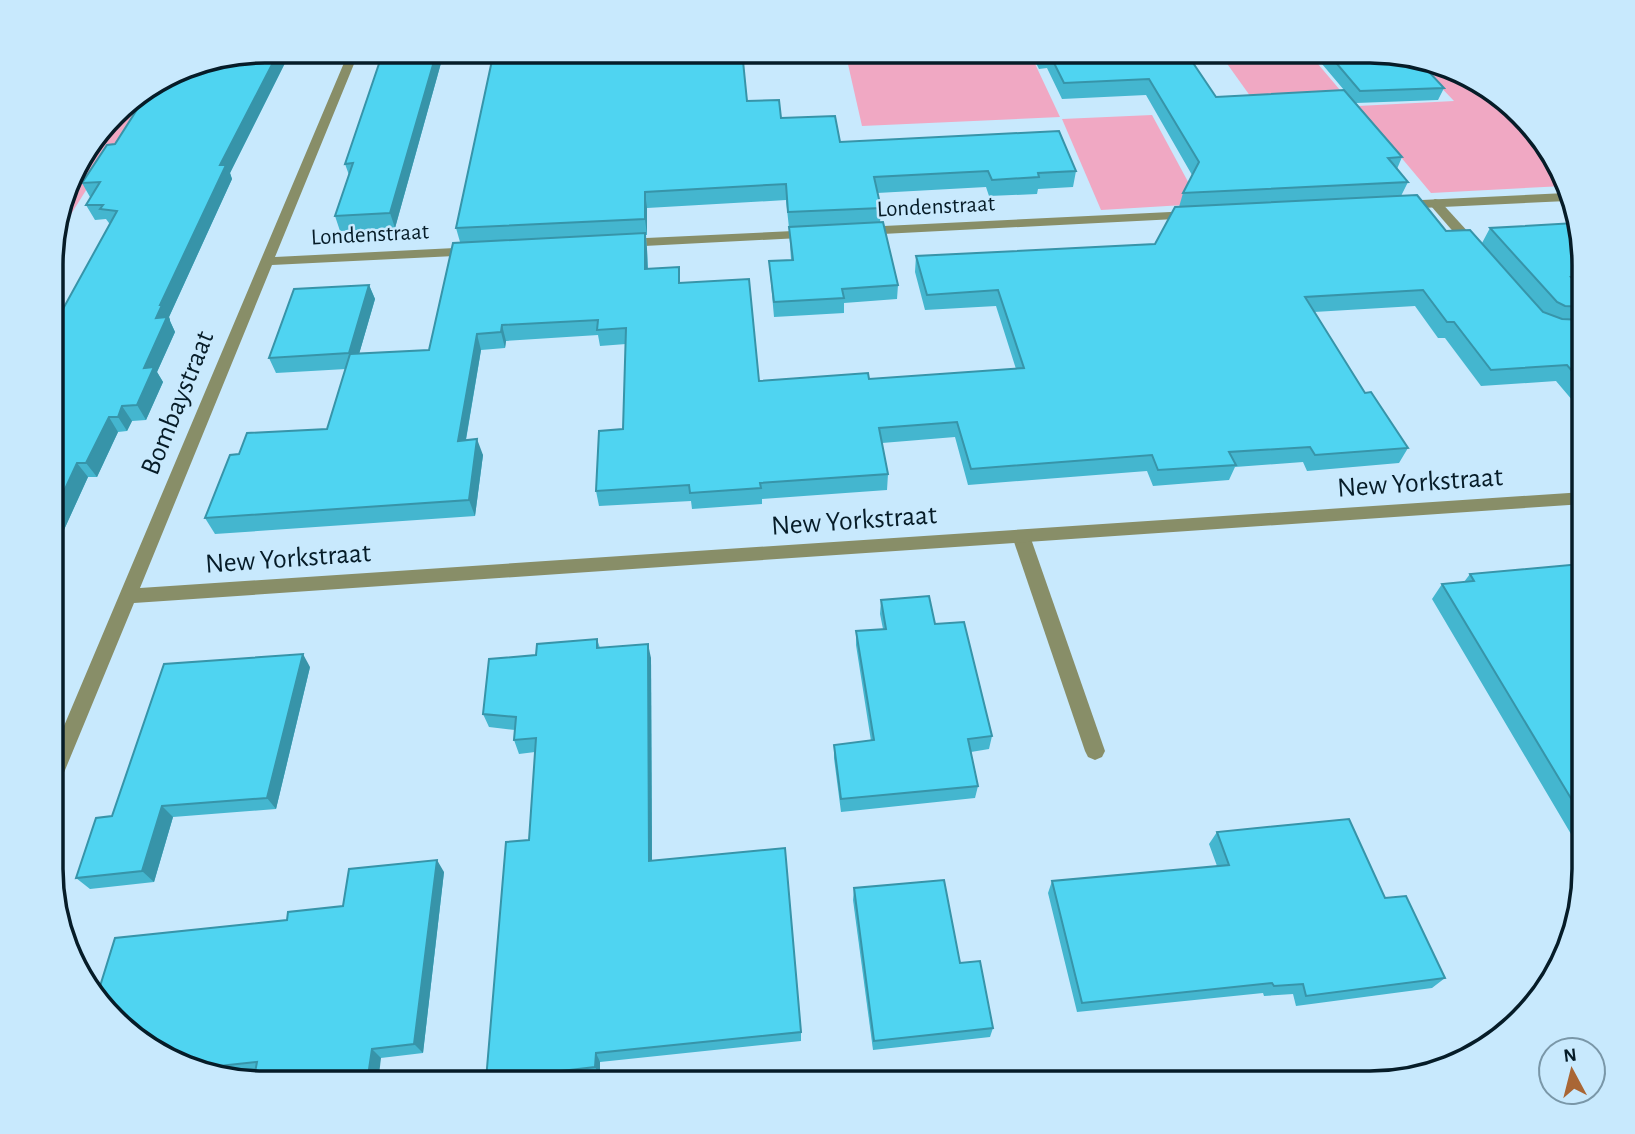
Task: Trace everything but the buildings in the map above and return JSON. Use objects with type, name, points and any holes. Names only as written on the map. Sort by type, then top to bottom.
[{"type":"street","name":"Bombaystraat","points":[[63,749],[349,63]]},
{"type":"street","points":[[1393,205],[1560,197]]},
{"type":"street","points":[[1435,203],[1483,257]]},
{"type":"street","name":"Londenstraat","points":[[850,232],[1198,215]]},
{"type":"street","points":[[613,244],[822,233]]},
{"type":"street","name":"Londenstraat","points":[[265,261],[488,250]]},
{"type":"street","name":"New Yorkstraat","points":[[128,596],[1572,499]]},
{"type":"street","points":[[1021,536],[1095,751]]},
{"type":"shaded area","points":[[848,63],[1035,63],[1060,117],[862,126]]},
{"type":"shaded area","points":[[1227,63],[1317,63],[1351,103],[1258,107]]},
{"type":"shaded area","points":[[1425,71],[1448,78],[1471,90],[1513,122],[1545,164],[1557,186],[1431,193],[1358,106],[1454,101]]},
{"type":"shaded area","points":[[137,109],[69,219],[78,187],[90,164],[113,132]]},
{"type":"shaded area","points":[[1152,115],[1200,204],[1101,210],[1062,119]]}]
